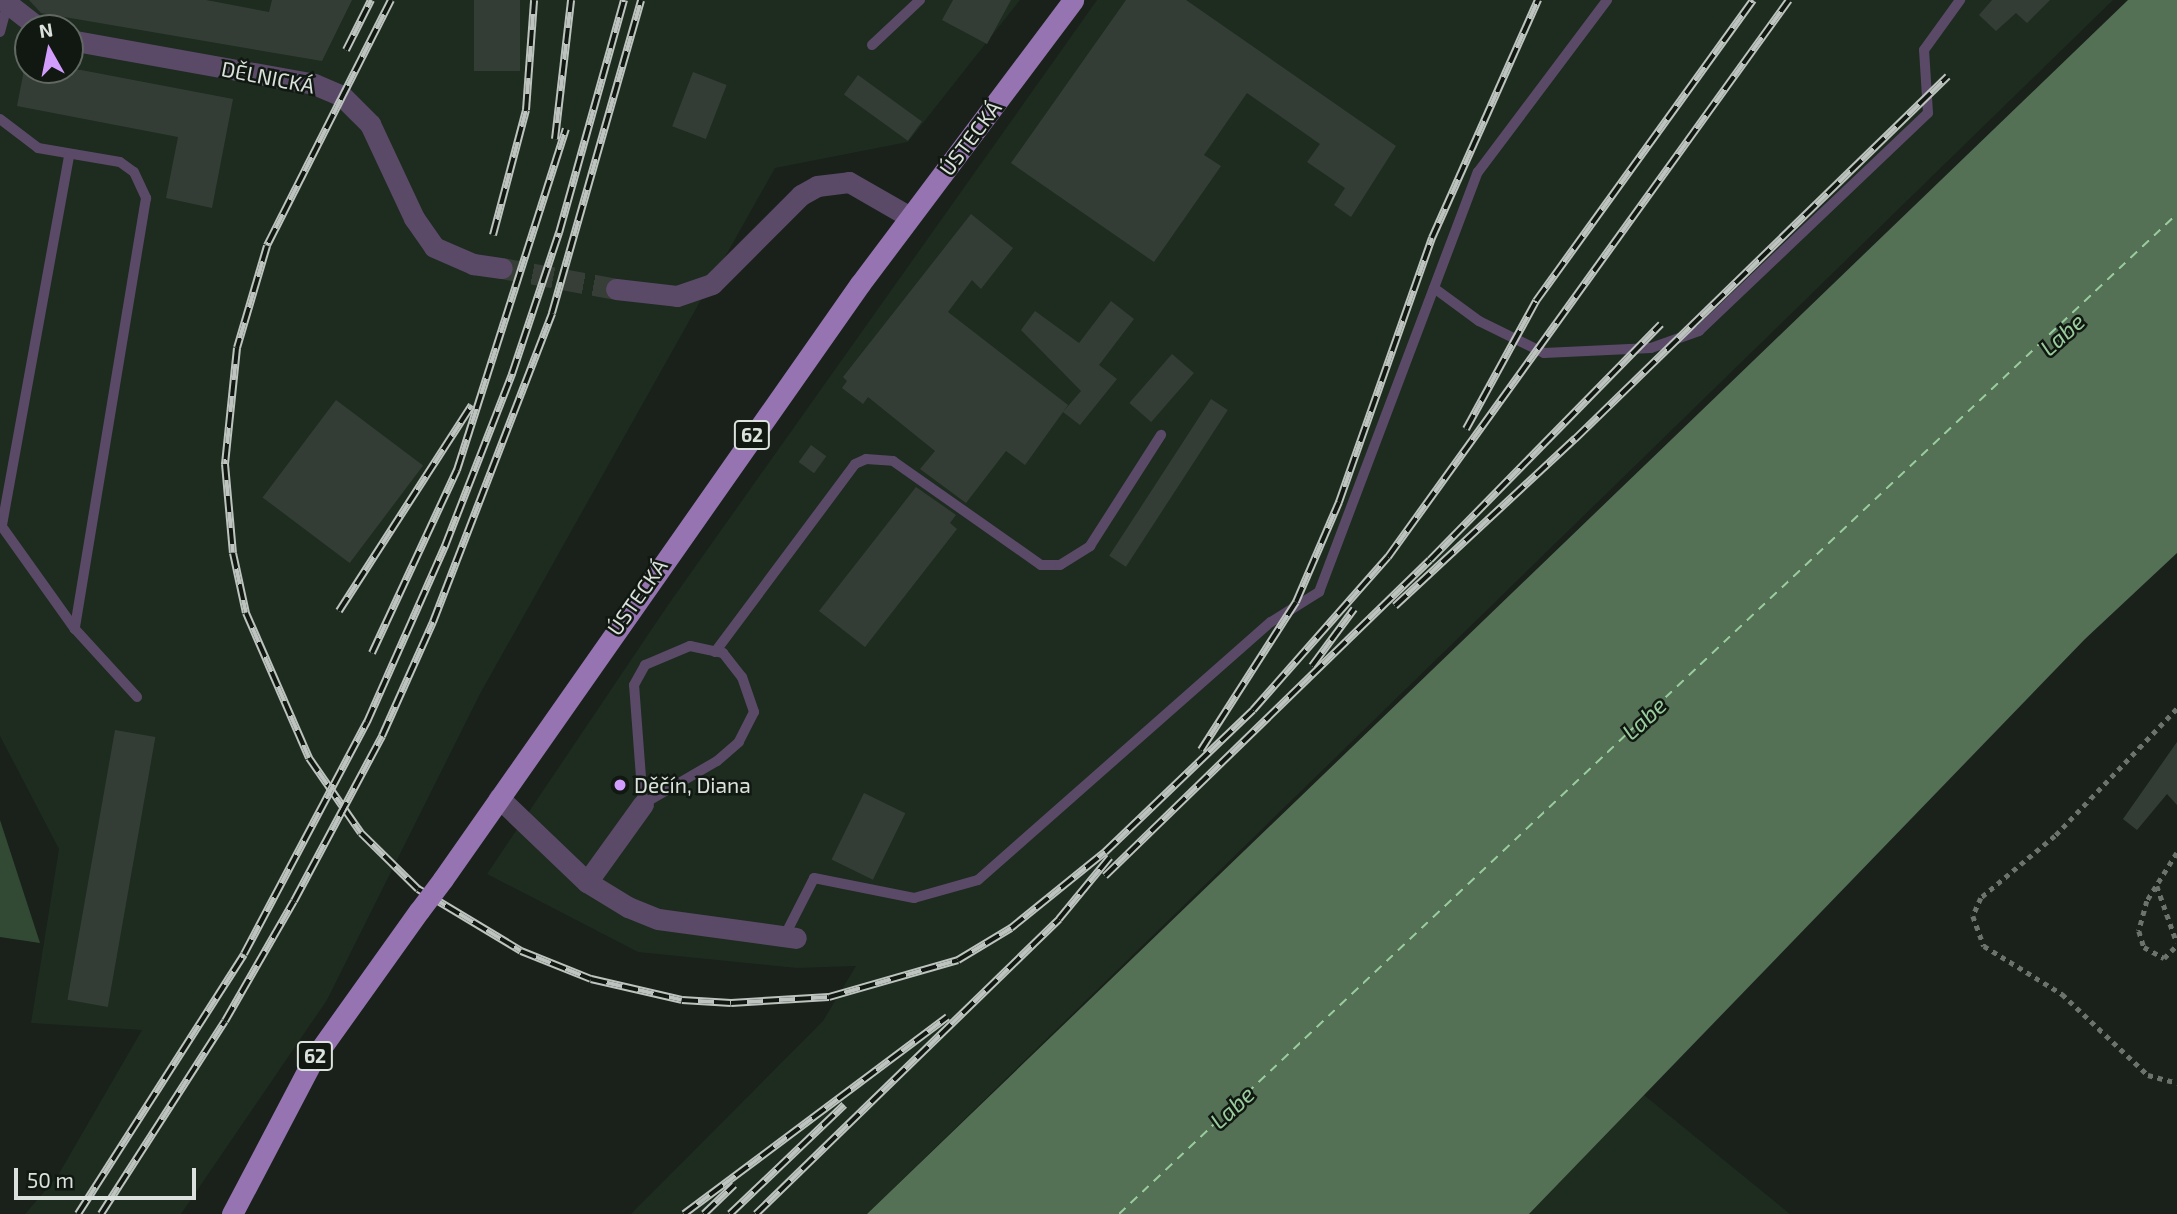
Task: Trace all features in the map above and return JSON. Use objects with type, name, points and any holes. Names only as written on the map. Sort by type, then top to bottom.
[{"type":"main road","name":"ÚSTECKÁ","points":[[232,1214],[314,1058],[443,879],[655,569],[910,217],[1073,0]]},
{"type":"street","points":[[5,3],[20,14]]},
{"type":"street","name":"DĚLNICKÁ","points":[[84,43],[334,92],[370,124],[414,218],[434,247],[473,264],[502,268]]},
{"type":"street","points":[[616,289],[659,297],[712,284],[801,195],[817,186],[849,181],[910,217]]},
{"type":"street","points":[[499,798],[587,882],[659,919],[790,938]]},
{"type":"street","points":[[587,882],[643,804]]},
{"type":"lane","points":[[872,45],[920,0]]},
{"type":"lane","points":[[790,938],[814,878],[915,898],[978,880],[1271,622],[1319,592],[1478,172],[1607,0]]},
{"type":"lane","points":[[1434,288],[1479,321],[1544,353],[1651,348],[1699,331],[1927,113],[1924,50],[1960,0]]},
{"type":"lane","points":[[0,32],[5,3]]},
{"type":"lane","points":[[0,119],[24,143],[69,156],[120,163],[134,172],[146,198],[75,629]]},
{"type":"lane","points":[[69,156],[1,524],[75,629],[136,697]]},
{"type":"lane","points":[[715,652],[855,464],[866,458],[893,461],[1041,565],[1060,565],[1090,546],[1161,435]]},
{"type":"lane","points":[[690,646],[723,653],[742,677],[754,712],[739,741],[717,761],[643,804],[634,685],[645,665],[663,653],[690,646]]},
{"type":"path","points":[[2177,709],[2055,836],[1980,898],[1973,916],[1984,946],[2062,994],[2148,1075],[2177,1083]]},
{"type":"path","points":[[2157,885],[2177,944],[2164,958],[2144,947],[2139,931],[2157,885],[2177,853]]},
{"type":"shaded area","points":[[0,0],[1020,0],[908,142],[775,168],[481,692],[327,1000],[181,1214],[25,1214],[57,1177],[142,1030],[31,1023],[59,849],[0,736]]},
{"type":"shaded area","points":[[1097,0],[2113,0],[867,1214],[631,1214],[823,1021],[856,966],[797,968],[638,952],[487,874],[668,605]]},
{"type":"shaded area","points":[[0,820],[40,943],[0,937]]},
{"type":"shaded area","points":[[1644,1095],[1790,1214],[1529,1214]]},
{"type":"water","name":"Labe","points":[[2128,0],[2177,0],[2177,553],[2085,639],[1529,1214],[867,1214]]},
{"type":"building","points":[[29,0],[206,0],[269,12],[272,0],[352,0],[322,61],[84,20],[84,14],[41,13]]},
{"type":"building","points":[[474,0],[520,0],[520,71],[474,71]]},
{"type":"building","points":[[953,0],[1011,0],[987,44],[942,20]]},
{"type":"building","points":[[1126,0],[1186,0],[1396,146],[1351,217],[1334,205],[1345,188],[1307,162],[1320,144],[1247,93],[1204,155],[1221,166],[1154,262],[1011,163]]},
{"type":"building","points":[[1992,0],[2050,0],[2027,23],[2016,13],[1996,31],[1979,15]]},
{"type":"building","points":[[84,71],[233,99],[212,208],[166,198],[178,137],[17,106],[21,84],[84,84]]},
{"type":"building","points":[[693,72],[727,85],[706,139],[672,126]]},
{"type":"building","points":[[858,75],[922,121],[908,141],[844,94]]},
{"type":"building","points":[[971,214],[1013,248],[981,289],[972,280],[948,312],[1068,405],[1025,465],[1006,451],[966,503],[920,469],[935,451],[868,397],[863,404],[842,388],[847,381],[843,377]]},
{"type":"building","points":[[1111,301],[1134,319],[1099,365],[1117,379],[1080,425],[1063,412],[1081,391],[1021,330],[1035,311],[1079,343]]},
{"type":"building","points":[[1172,354],[1194,373],[1151,422],[1129,403]]},
{"type":"building","points":[[1211,399],[1228,410],[1126,567],[1109,556]]},
{"type":"building","points":[[336,400],[423,466],[350,563],[263,497]]},
{"type":"building","points":[[811,445],[826,456],[814,473],[799,462]]},
{"type":"building","points":[[916,487],[956,515],[950,523],[957,529],[865,647],[819,611]]},
{"type":"building","points":[[115,730],[155,737],[108,1007],[67,1000]]},
{"type":"building","points":[[2177,742],[2177,805],[2167,794],[2137,830],[2123,819]]},
{"type":"building","points":[[864,793],[905,813],[873,880],[832,860]]},
{"type":"ferry route","points":[[1119,1214],[2177,214]]},
{"type":"tunnel","points":[[502,268],[616,289]]},
{"type":"railway","points":[[346,50],[371,0]]},
{"type":"railway","points":[[391,0],[267,246],[237,348],[225,464],[233,553],[246,613],[309,758],[361,833],[418,889],[521,951],[591,979],[682,1000],[731,1003],[829,997],[958,960],[1011,928],[1105,852],[1253,710],[1388,557],[1789,0]]},
{"type":"railway","points":[[493,235],[526,110],[534,0]]},
{"type":"railway","points":[[555,139],[571,0]]},
{"type":"railway","points":[[78,1214],[244,954],[367,722],[445,546],[512,374],[559,233],[624,0]]},
{"type":"railway","points":[[101,1214],[225,1021],[294,901],[382,736],[433,622],[552,313],[641,0]]},
{"type":"railway","points":[[1201,750],[1296,602],[1339,502],[1432,238],[1538,0]]},
{"type":"railway","points":[[1466,429],[1536,301],[1753,0]]},
{"type":"railway","points":[[1395,606],[1575,439],[1948,76]]},
{"type":"railway","points":[[372,653],[457,470],[566,129]]},
{"type":"railway","points":[[1105,876],[1430,560],[1661,324]]},
{"type":"railway","points":[[339,611],[472,405]]},
{"type":"railway","points":[[1312,666],[1354,609]]},
{"type":"railway","points":[[756,1214],[1059,919],[1110,857]]},
{"type":"railway","points":[[684,1214],[947,1017]]},
{"type":"railway","points":[[730,1214],[844,1105]]},
{"type":"railway","points":[[704,1214],[734,1185]]},
{"type":"place","name":"Děčín, Diana","points":[[620,785]]}]
